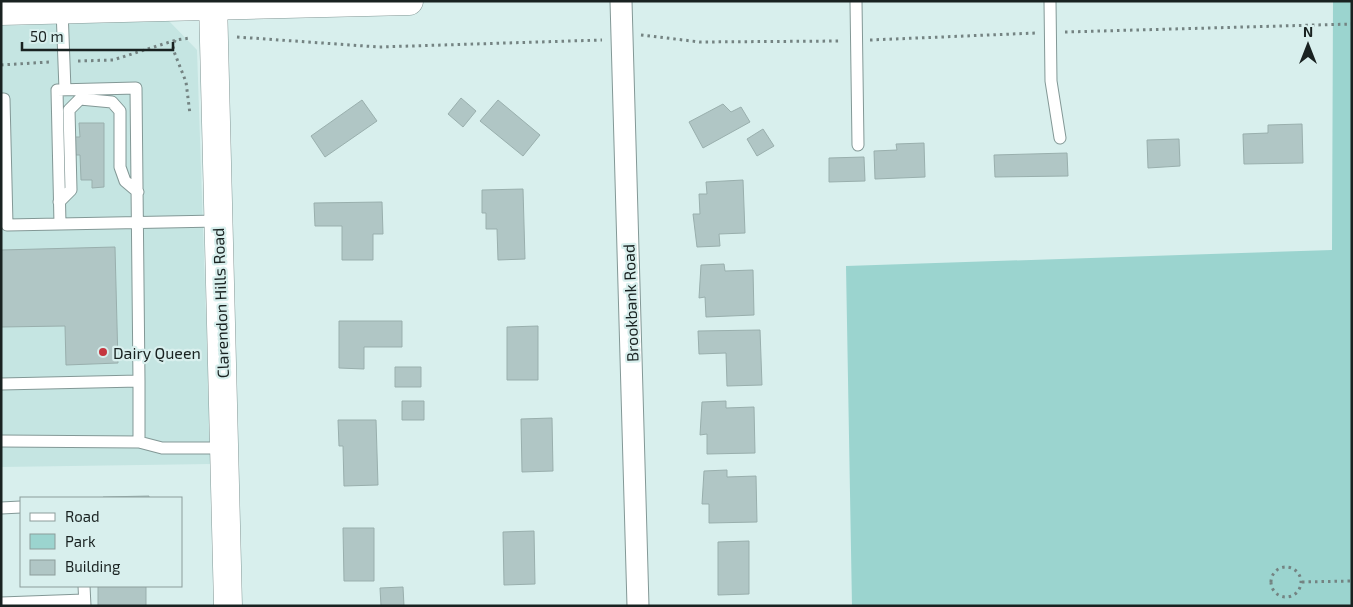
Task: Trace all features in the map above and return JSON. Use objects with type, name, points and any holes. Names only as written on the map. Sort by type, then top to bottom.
[{"type":"street","points":[[1,11],[213,4],[410,1]]},
{"type":"street","name":"Brookbank Road","points":[[622,1],[638,606]]},
{"type":"street","name":"Clarendon Hills Road","points":[[213,4],[228,606]]},
{"type":"lane","points":[[856,1],[855,41],[858,145]]},
{"type":"lane","points":[[1050,1],[1051,81],[1060,138]]},
{"type":"lane","points":[[62,9],[65,90]]},
{"type":"lane","points":[[60,224],[57,90],[136,88],[139,222],[139,442]]},
{"type":"lane","points":[[1,99],[4,99],[4,225],[218,221]]},
{"type":"lane","points":[[59,202],[71,190],[69,110],[80,99],[112,102],[120,112],[120,167],[124,181],[138,192]]},
{"type":"lane","points":[[1,384],[139,381]]},
{"type":"lane","points":[[1,441],[139,442],[162,448],[224,448]]},
{"type":"lane","points":[[1,508],[20,507]]},
{"type":"lane","points":[[1,604],[84,603],[84,587]]},
{"type":"path","points":[[248,36],[379,47],[623,38],[636,35],[700,42],[855,41],[1051,32],[1352,24]]},
{"type":"path","points":[[76,61],[113,60],[186,38]]},
{"type":"path","points":[[1,65],[53,62]]},
{"type":"path","points":[[1286,566],[1294,568],[1300,574],[1302,582],[1300,590],[1294,596],[1286,598],[1278,596],[1272,590],[1270,582],[1272,574],[1278,568],[1286,566]]},
{"type":"path","points":[[1302,582],[1352,581]]},
{"type":"shaded area","points":[[168,20],[197,50],[211,464],[1,467],[1,26]]},
{"type":"green space","points":[[1333,1],[1352,1],[1352,606],[852,606],[846,266],[1332,250]]},
{"type":"building","points":[[461,98],[476,111],[463,127],[448,114]]},
{"type":"building","points":[[362,100],[377,121],[325,157],[311,136]]},
{"type":"building","points":[[498,100],[540,135],[523,156],[480,121]]},
{"type":"building","points":[[723,104],[731,112],[741,107],[750,122],[703,148],[689,122]]},
{"type":"building","points":[[79,123],[104,123],[104,187],[92,188],[92,180],[81,180],[80,155],[75,155],[75,137],[80,137]]},
{"type":"building","points":[[1302,124],[1303,163],[1244,164],[1243,134],[1268,133],[1268,125]]},
{"type":"building","points":[[763,129],[774,146],[757,156],[747,139]]},
{"type":"building","points":[[1179,139],[1180,166],[1148,168],[1147,140]]},
{"type":"building","points":[[924,143],[925,177],[875,179],[874,151],[897,150],[896,144]]},
{"type":"building","points":[[1067,153],[1068,176],[995,177],[994,155]]},
{"type":"building","points":[[864,157],[865,181],[829,182],[829,158]]},
{"type":"building","points":[[743,180],[745,233],[719,234],[720,246],[697,247],[693,214],[700,214],[699,194],[707,194],[706,182]]},
{"type":"building","points":[[523,189],[525,259],[498,260],[497,229],[486,229],[486,213],[482,213],[482,190]]},
{"type":"building","points":[[382,202],[383,234],[373,234],[373,260],[342,260],[342,226],[315,226],[314,203]]},
{"type":"building","points":[[115,247],[118,363],[66,365],[65,326],[1,327],[1,250]]},
{"type":"building","points":[[724,264],[725,271],[753,270],[754,315],[706,317],[705,297],[699,298],[701,265]]},
{"type":"building","points":[[339,321],[402,321],[402,347],[364,347],[364,369],[339,368]]},
{"type":"building","points":[[538,326],[538,380],[507,380],[507,327]]},
{"type":"building","points":[[760,330],[762,385],[727,386],[726,353],[699,354],[698,331]]},
{"type":"building","points":[[395,367],[421,367],[421,387],[395,387]]},
{"type":"building","points":[[402,401],[424,401],[424,420],[402,420]]},
{"type":"building","points":[[726,401],[726,408],[754,407],[755,453],[707,454],[707,434],[700,435],[702,402]]},
{"type":"building","points":[[552,418],[553,471],[522,472],[521,419]]},
{"type":"building","points":[[338,420],[376,420],[378,485],[344,486],[343,446],[339,446]]},
{"type":"building","points":[[727,470],[727,477],[756,476],[757,522],[709,523],[709,504],[702,504],[704,471]]},
{"type":"building","points":[[149,496],[149,497],[103,497]]},
{"type":"building","points":[[343,528],[374,528],[374,581],[344,581]]},
{"type":"building","points":[[534,531],[535,584],[504,585],[503,532]]},
{"type":"building","points":[[749,541],[749,594],[718,595],[718,542]]},
{"type":"building","points":[[98,587],[146,587],[146,606],[98,606]]},
{"type":"building","points":[[403,587],[404,606],[381,606],[380,588]]},
{"type":"place","name":"Dairy Queen","points":[[103,352]]}]
